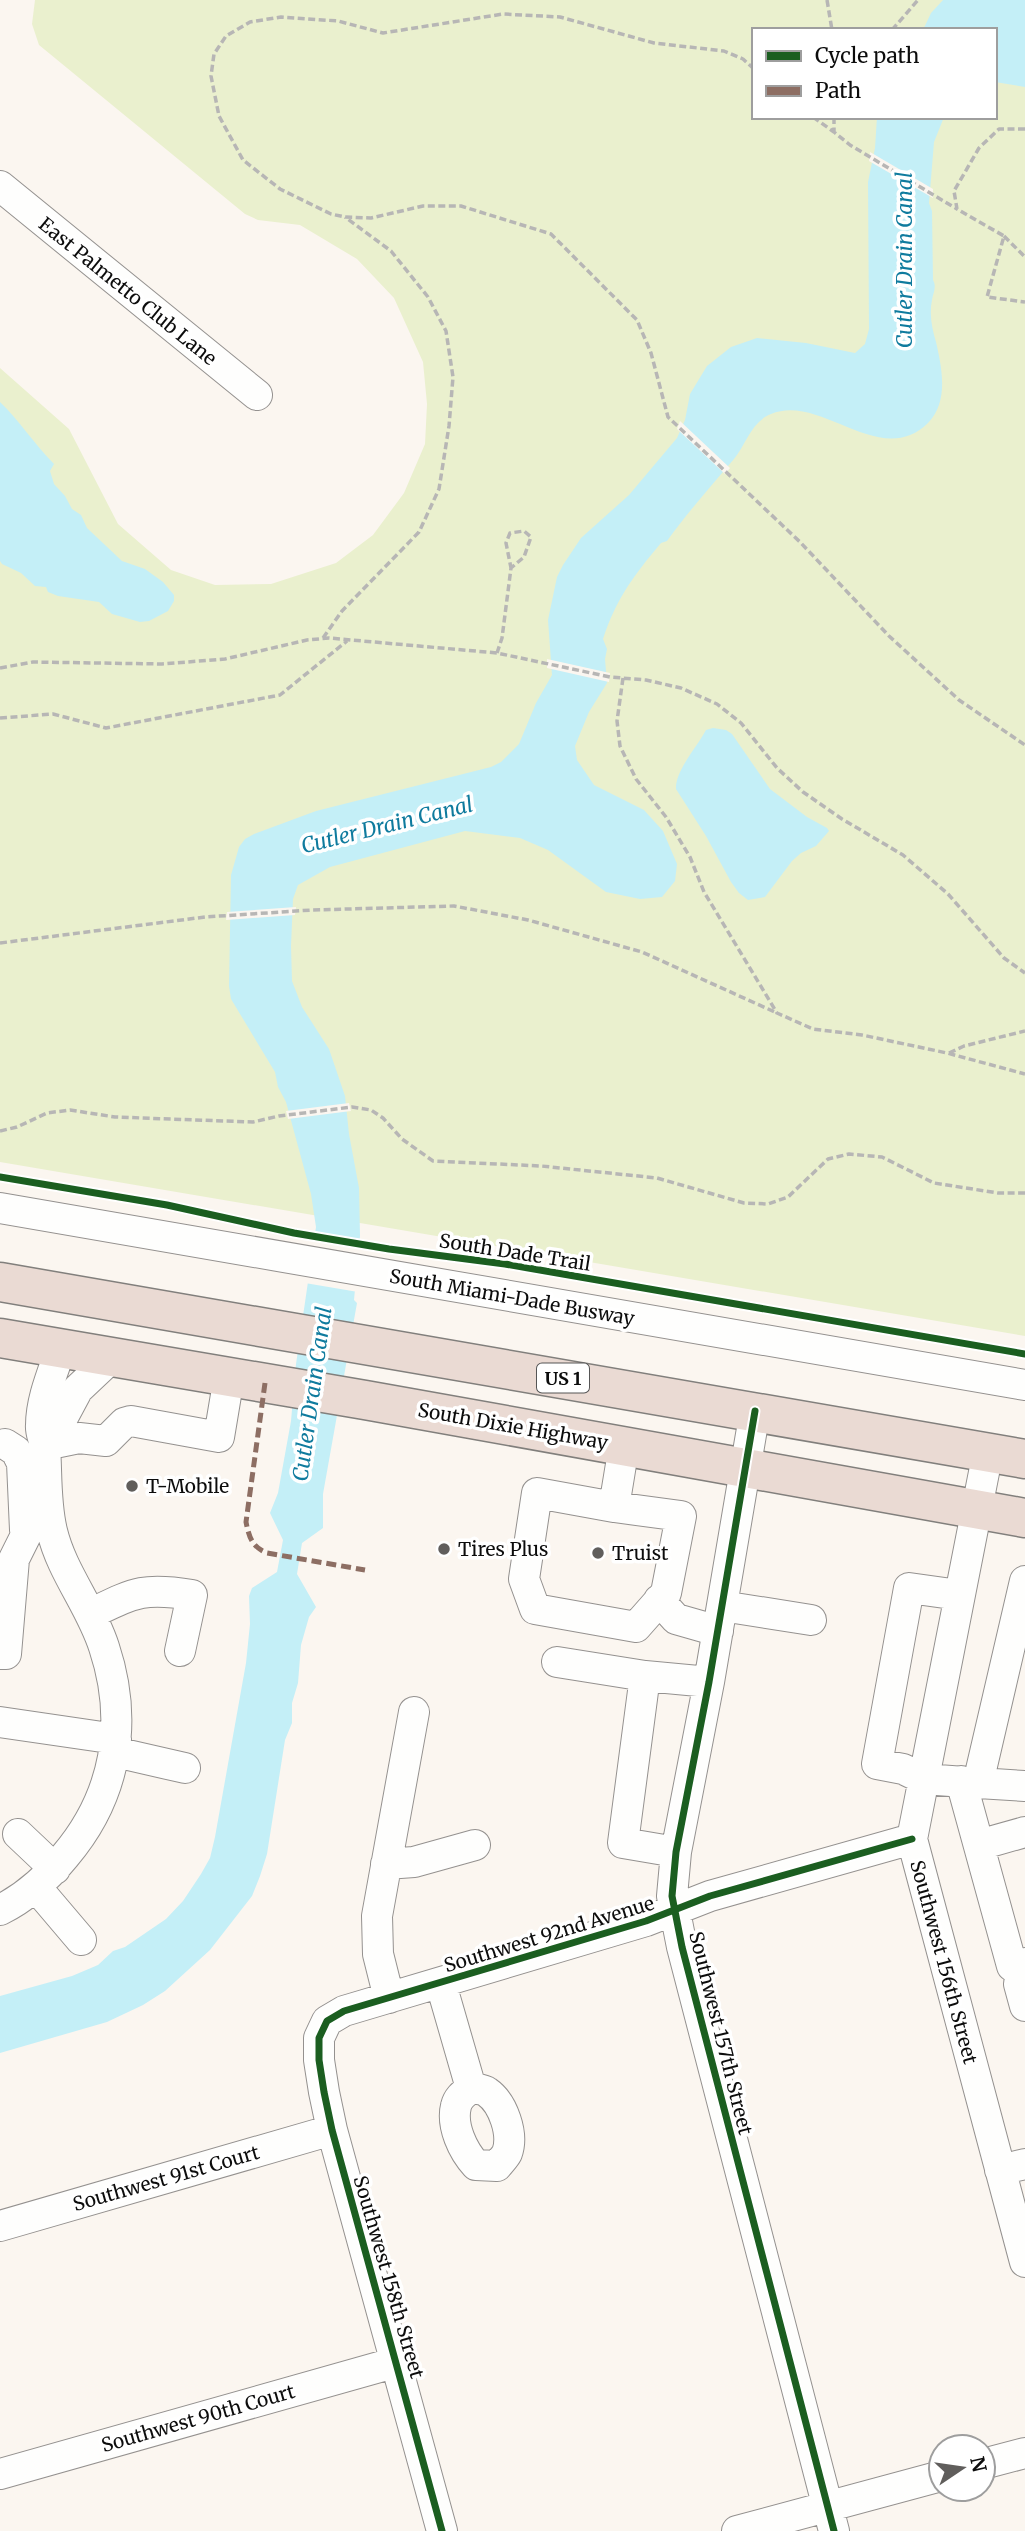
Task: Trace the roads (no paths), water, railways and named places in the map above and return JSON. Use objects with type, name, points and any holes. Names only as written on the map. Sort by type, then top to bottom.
[{"type":"highway","name":"US 1","points":[[0,1282],[1025,1459]]},
{"type":"highway","points":[[61,1348],[74,1332],[94,1321],[115,1312],[140,1307]]},
{"type":"highway","name":"South Dixie Highway","points":[[0,1338],[1025,1518]]},
{"type":"street","name":"East Palmetto Club Lane","points":[[0,186],[257,395]]},
{"type":"street","name":"South Miami-Dade Busway","points":[[0,1208],[1025,1385]]},
{"type":"street","points":[[0,1910],[45,1878],[82,1836],[99,1806],[115,1746],[117,1711],[113,1681],[104,1648],[90,1614],[67,1573],[52,1531],[45,1445],[40,1428],[61,1348]]},
{"type":"street","points":[[45,1445],[78,1390],[113,1356]]},
{"type":"street","points":[[45,1445],[79,1438],[106,1441],[124,1423],[131,1421],[219,1437],[229,1377]]},
{"type":"street","name":"Southwest 157th Street","points":[[755,1411],[743,1494],[676,1852],[672,1896],[831,2519]]},
{"type":"street","points":[[5,1444],[16,1451],[22,1463],[26,1535]]},
{"type":"street","points":[[614,1507],[624,1446]]},
{"type":"street","name":"Southwest 156th Street","points":[[988,1452],[912,1839],[1013,2167],[1025,2262]]},
{"type":"street","points":[[0,1654],[6,1654],[14,1559],[47,1493]]},
{"type":"street","points":[[537,1493],[614,1507],[681,1516],[666,1593],[636,1627],[535,1609],[524,1579],[537,1493]]},
{"type":"street","points":[[1023,1984],[1012,1966],[979,1845],[969,1782],[1025,1581]]},
{"type":"street","points":[[959,1595],[909,1588],[877,1764],[904,1769],[924,1779],[1025,1786]]},
{"type":"street","points":[[90,1614],[140,1592],[161,1590],[192,1595],[180,1651]]},
{"type":"street","points":[[659,1600],[676,1619],[811,1620]]},
{"type":"street","points":[[557,1662],[645,1676],[709,1682]]},
{"type":"street","points":[[645,1676],[623,1843],[676,1852]]},
{"type":"street","points":[[389,1998],[378,1954],[377,1916],[414,1712]]},
{"type":"street","points":[[0,1722],[115,1746],[185,1768]]},
{"type":"street","points":[[979,1845],[1025,1832]]},
{"type":"street","points":[[18,1834],[80,1940]]},
{"type":"street","name":"Southwest 92nd Avenue","points":[[322,2029],[327,2021],[344,2011],[441,1984],[674,1911],[710,1896],[912,1839]]},
{"type":"street","points":[[386,1864],[414,1862],[475,1845]]},
{"type":"street","points":[[441,1984],[471,2088]]},
{"type":"street","name":"Southwest 158th Street","points":[[322,2029],[318,2048],[319,2060],[332,2130],[442,2531]]},
{"type":"street","name":"Southwest 91st Court","points":[[0,2227],[332,2130]]},
{"type":"street","name":"Southwest 90th Court","points":[[0,2474],[397,2362]]},
{"type":"street","points":[[997,2460],[1025,2453]]},
{"type":"street","points":[[737,2531],[831,2519],[927,2481]]},
{"type":"water","points":[[943,0],[1025,0],[1025,87],[997,82],[997,28],[924,28],[931,13]]},
{"type":"water","name":"Cutler Drain Canal","points":[[877,119],[943,119],[934,142],[929,203],[932,211],[935,285],[931,316],[942,374],[941,395],[935,415],[910,435],[890,438],[870,435],[810,413],[790,410],[764,417],[754,427],[734,459],[667,541],[661,543],[642,566],[620,599],[603,639],[607,649],[607,683],[589,712],[575,746],[577,760],[594,785],[644,810],[663,831],[677,864],[675,881],[662,897],[640,899],[606,892],[548,850],[520,838],[465,831],[330,867],[298,885],[293,899],[292,981],[302,1007],[329,1049],[345,1096],[359,1188],[360,1236],[354,1300],[357,1303],[323,1494],[323,1528],[302,1543],[297,1574],[316,1607],[309,1617],[301,1645],[298,1683],[292,1703],[292,1723],[285,1740],[267,1854],[252,1896],[210,1950],[165,1991],[107,2022],[0,2053],[0,1996],[72,1976],[98,1965],[113,1951],[125,1947],[166,1919],[183,1901],[201,1874],[210,1858],[215,1837],[246,1663],[250,1624],[249,1596],[252,1588],[277,1572],[283,1540],[270,1513],[278,1493],[291,1421],[296,1364],[316,1227],[311,1194],[275,1072],[231,999],[231,875],[239,847],[245,839],[254,834],[316,811],[491,767],[501,762],[519,744],[536,703],[552,675],[548,620],[557,577],[581,538],[629,495],[677,438],[685,420],[690,394],[707,366],[731,347],[757,338],[806,343],[855,353],[865,344],[869,329],[868,182],[875,148]]},
{"type":"water","points":[[0,402],[54,464],[50,471],[54,484],[72,509],[81,515],[87,528],[122,561],[145,569],[163,582],[174,595],[174,601],[168,611],[149,621],[140,622],[112,614],[99,602],[48,592],[46,587],[35,586],[21,573],[2,564]]},
{"type":"water","points":[[713,728],[732,734],[770,789],[829,831],[816,846],[792,861],[765,897],[748,900],[739,893],[676,789],[687,759],[706,730]]},
{"type":"place","name":"T-Mobile","points":[[132,1486]]},
{"type":"place","name":"Tires Plus","points":[[444,1549]]},
{"type":"place","name":"Truist","points":[[598,1553]]}]
